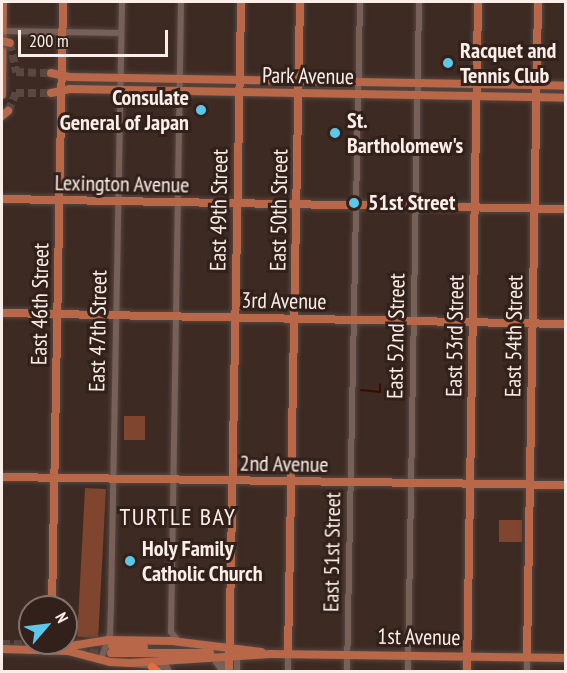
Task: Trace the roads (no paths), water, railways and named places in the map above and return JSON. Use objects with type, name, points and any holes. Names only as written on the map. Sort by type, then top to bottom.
[{"type":"main road","points":[[2,95],[3,2]]},
{"type":"main road","name":"East 46th Street","points":[[52,595],[63,2]]},
{"type":"main road","name":"East 49th Street","points":[[226,672],[232,652],[232,481],[241,2]]},
{"type":"main road","name":"East 50th Street","points":[[288,654],[300,2]]},
{"type":"main road","name":"East 53rd Street","points":[[467,672],[478,2]]},
{"type":"main road","name":"East 54th Street","points":[[527,657],[538,2]]},
{"type":"main road","name":"Park Avenue","points":[[51,73],[121,78],[566,86]]},
{"type":"main road","name":"Park Avenue","points":[[51,93],[121,90],[566,98]]},
{"type":"main road","name":"Lexington Avenue","points":[[2,199],[566,209]]},
{"type":"main road","name":"3rd Avenue","points":[[2,313],[566,324]]},
{"type":"main road","name":"2nd Avenue","points":[[2,477],[566,486]]},
{"type":"main road","name":"1st Avenue","points":[[78,646],[179,642],[232,652],[271,654],[566,658]]},
{"type":"main road","points":[[110,646],[232,652]]},
{"type":"main road","name":"1st Avenue","points":[[2,649],[18,648]]},
{"type":"main road","name":"1st Avenue","points":[[78,653],[130,663],[232,652]]},
{"type":"street","name":"East 47th Street","points":[[101,659],[110,646],[122,2]]},
{"type":"street","points":[[179,642],[171,632],[181,2]]},
{"type":"street","name":"East 51st Street","points":[[347,672],[360,2]]},
{"type":"street","name":"East 52nd Street","points":[[408,672],[419,2]]},
{"type":"street","points":[[2,31],[121,33]]},
{"type":"street","points":[[232,652],[237,672]]},
{"type":"street","name":"East 50th Street","points":[[288,654],[288,672]]},
{"type":"street","name":"East 54th Street","points":[[527,657],[527,672]]},
{"type":"street","points":[[130,663],[155,670],[167,667],[169,672]]},
{"type":"waterway","points":[[361,390],[380,392],[380,385]]},
{"type":"tunnel","points":[[10,43],[16,72],[51,73]]},
{"type":"tunnel","points":[[8,111],[16,93],[51,93]]},
{"type":"tunnel","points":[[2,644],[18,644]]},
{"type":"tunnel","points":[[78,652],[108,653]]},
{"type":"place","name":"Racquet and Tennis Club","points":[[448,63]]},
{"type":"place","name":"Consulate General of Japan","points":[[201,110]]},
{"type":"place","name":"St. Bartholomew's","points":[[335,133]]},
{"type":"place","name":"51st Street","points":[[354,203]]},
{"type":"place","name":"Holy Family Catholic Church","points":[[130,561]]},
{"type":"district","name":"TURTLE BAY","points":[[178,517]]}]
